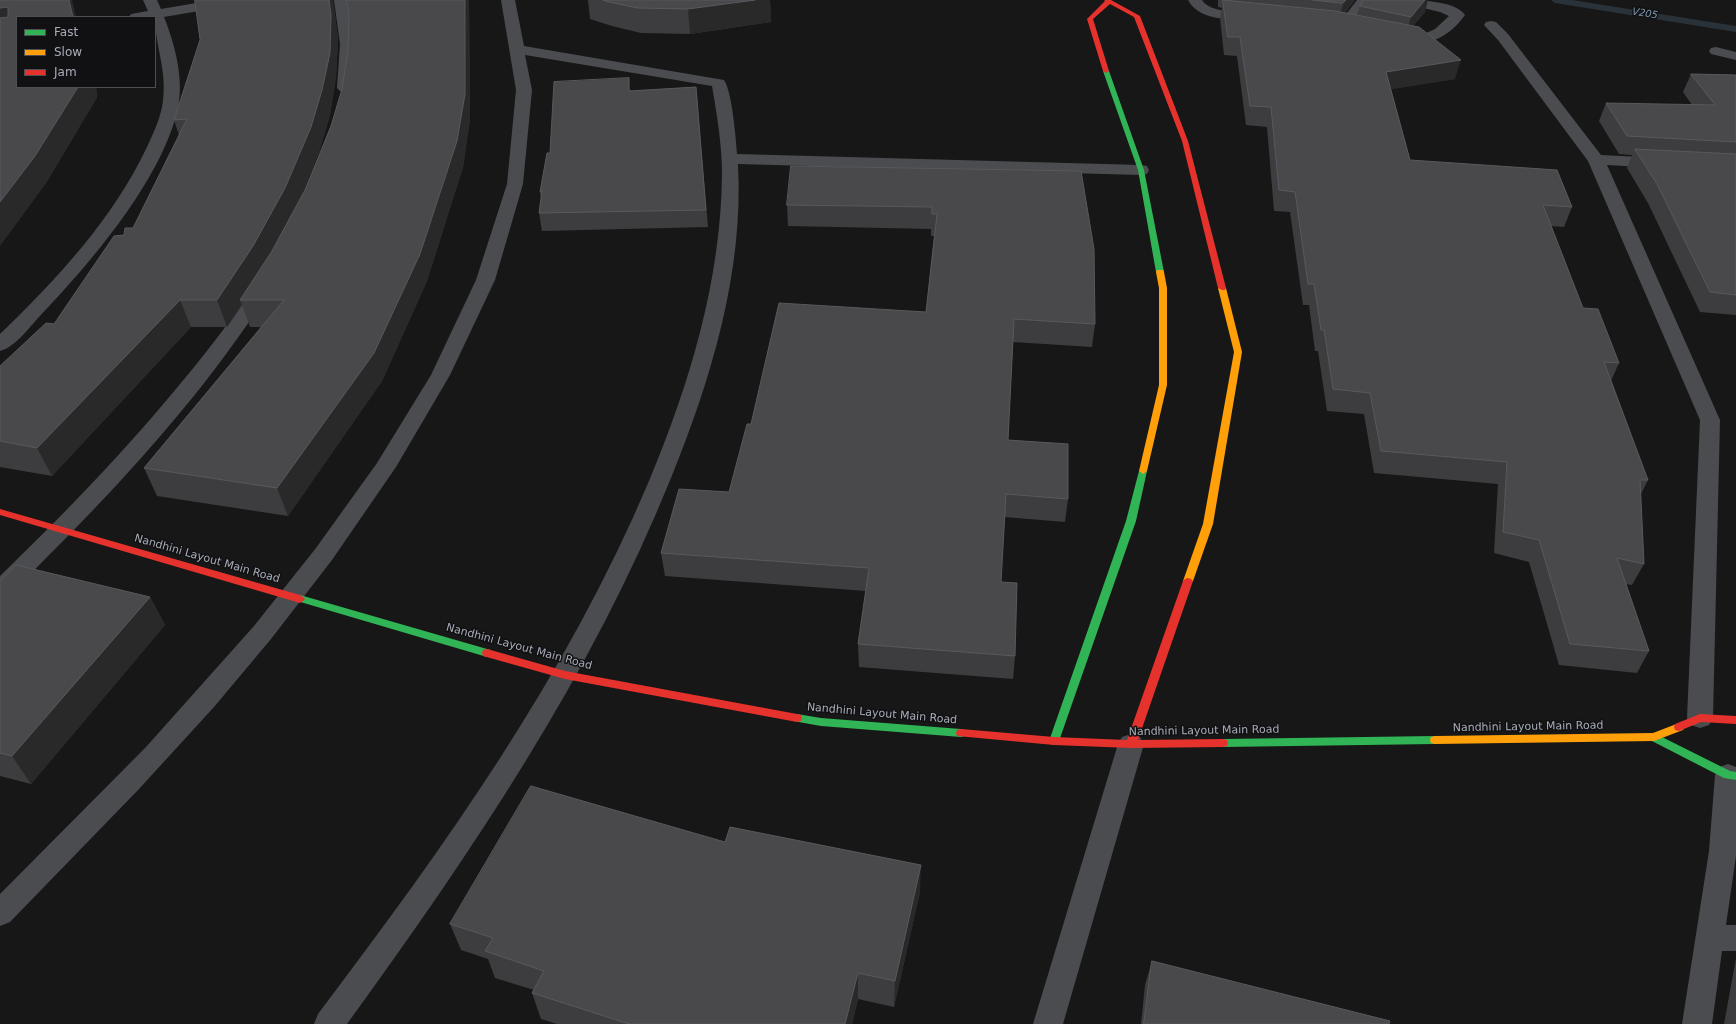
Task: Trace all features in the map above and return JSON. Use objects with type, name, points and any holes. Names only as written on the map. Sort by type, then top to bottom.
[{"type":"street","points":[[138,16],[153,7],[240,0]]},
{"type":"street","points":[[341,0],[347,33],[347,65],[342,108]]},
{"type":"street","points":[[0,913],[110,803],[199,706],[292,596],[345,526],[396,451],[436,383],[467,322],[482,287],[508,214],[519,168],[524,125],[525,86],[521,50],[508,0]]},
{"type":"street","points":[[1195,0],[1196,4],[1201,9],[1211,12],[1261,17]]},
{"type":"street","points":[[1359,29],[1338,25],[1364,0]]},
{"type":"street","points":[[1388,35],[1411,41],[1424,40],[1439,34],[1458,15],[1445,9],[1407,0]]},
{"type":"street","points":[[1048,1024],[1131,744],[1208,524],[1238,352],[1185,141],[1137,16],[1108,1],[1090,19],[1100,55],[1141,170],[1163,288],[1163,385],[1131,521],[1054,741]]},
{"type":"street","points":[[0,345],[60,283],[97,239],[131,192],[154,151],[168,117],[171,100],[171,75],[167,51],[156,16]]},
{"type":"street","points":[[1491,25],[1503,37],[1596,160],[1710,420],[1700,718]]},
{"type":"street","points":[[329,1024],[407,919],[492,796],[565,675],[618,578],[657,491],[687,413],[708,343],[721,281],[728,224],[729,159],[726,125],[719,83],[521,50]]},
{"type":"street","points":[[1716,52],[1736,56]]},
{"type":"street","points":[[729,159],[1141,170]]},
{"type":"street","points":[[1596,160],[1674,164]]},
{"type":"street","points":[[0,590],[62,530],[135,453],[190,389],[235,330],[271,276]]},
{"type":"street","name":"Nandhini Layout Main Road","points":[[0,512],[565,675],[821,722],[1054,741],[1131,744],[1654,737],[1700,718],[1736,720]]},
{"type":"street","points":[[1654,737],[1732,776],[1723,851],[1723,938],[1697,1024]]},
{"type":"building","points":[[0,0],[69,0],[73,16],[16,16],[16,88],[77,88],[35,156],[0,202],[0,18],[8,17],[8,7],[0,8]]},
{"type":"building","points":[[195,0],[329,0],[331,15],[330,53],[322,90],[311,127],[285,188],[253,246],[217,300],[180,300],[37,448],[0,441],[0,366],[46,323],[54,324],[114,236],[124,235],[125,228],[133,228],[187,119],[174,120],[200,40]]},
{"type":"building","points":[[347,0],[465,0],[465,94],[457,141],[420,254],[374,353],[277,488],[144,468],[284,300],[240,300],[272,251],[305,190],[331,126],[342,89],[348,51],[349,14]]},
{"type":"building","points":[[603,0],[755,0],[688,9],[638,8]]},
{"type":"building","points":[[1223,0],[1335,11],[1419,27],[1461,60],[1386,72],[1410,160],[1557,170],[1572,207],[1543,205],[1583,308],[1598,309],[1619,363],[1604,362],[1648,480],[1640,480],[1644,564],[1617,558],[1649,651],[1570,644],[1539,540],[1503,532],[1507,462],[1381,451],[1370,393],[1333,389],[1324,330],[1321,330],[1314,284],[1308,284],[1295,192],[1279,190],[1271,107],[1250,106],[1240,37],[1228,37]]},
{"type":"building","points":[[1313,0],[1346,0],[1343,3]]},
{"type":"building","points":[[1364,0],[1425,0],[1411,17],[1360,6]]},
{"type":"building","points":[[1691,74],[1736,75],[1736,142],[1627,136],[1606,103],[1715,105]]},
{"type":"building","points":[[629,78],[629,91],[696,87],[706,210],[539,213],[542,191],[540,192],[547,153],[550,153],[554,82]]},
{"type":"building","points":[[1635,149],[1736,154],[1736,295],[1710,292],[1657,184]]},
{"type":"building","points":[[791,166],[1081,171],[1094,249],[1095,324],[1014,319],[1008,440],[1068,444],[1068,499],[1006,494],[1001,582],[1017,583],[1015,656],[858,644],[869,568],[661,553],[679,489],[729,492],[747,424],[751,424],[779,303],[926,312],[937,214],[932,214],[932,207],[787,205]]},
{"type":"building","points":[[16,565],[150,597],[12,756],[0,753],[0,582]]},
{"type":"building","points":[[531,786],[725,842],[730,827],[921,865],[895,981],[858,973],[845,1024],[629,1024],[532,993],[544,971],[485,951],[493,938],[450,924]]},
{"type":"building","points":[[1152,961],[1390,1021],[1389,1024],[1144,1024]]},
{"type":"waterway","name":"V205","points":[[1555,0],[1736,29]]},
{"type":"traffic: fast","points":[[1106,71],[1141,170],[1160,272]]},
{"type":"traffic: fast","points":[[1054,741],[1131,521],[1143,471]]},
{"type":"traffic: fast","points":[[300,599],[487,653]]},
{"type":"traffic: fast","points":[[797,718],[821,722],[961,733]]},
{"type":"traffic: fast","points":[[1654,737],[1728,775],[1736,776]]},
{"type":"traffic: fast","points":[[1223,743],[1435,740]]},
{"type":"traffic: slow","points":[[1143,471],[1163,385],[1163,288],[1160,272]]},
{"type":"traffic: slow","points":[[1188,581],[1208,524],[1238,352],[1222,288]]},
{"type":"traffic: slow","points":[[1435,740],[1654,737],[1679,727]]},
{"type":"traffic: jam","points":[[1107,0],[1137,16],[1185,141],[1222,288]]},
{"type":"traffic: jam","points":[[1106,71],[1090,19],[1108,2]]},
{"type":"traffic: jam","points":[[0,512],[300,599]]},
{"type":"traffic: jam","points":[[1131,744],[1188,581]]},
{"type":"traffic: jam","points":[[487,653],[565,675],[797,718]]},
{"type":"traffic: jam","points":[[1679,727],[1700,718],[1736,720]]},
{"type":"traffic: jam","points":[[961,733],[1054,741],[1131,744],[1223,743]]}]
